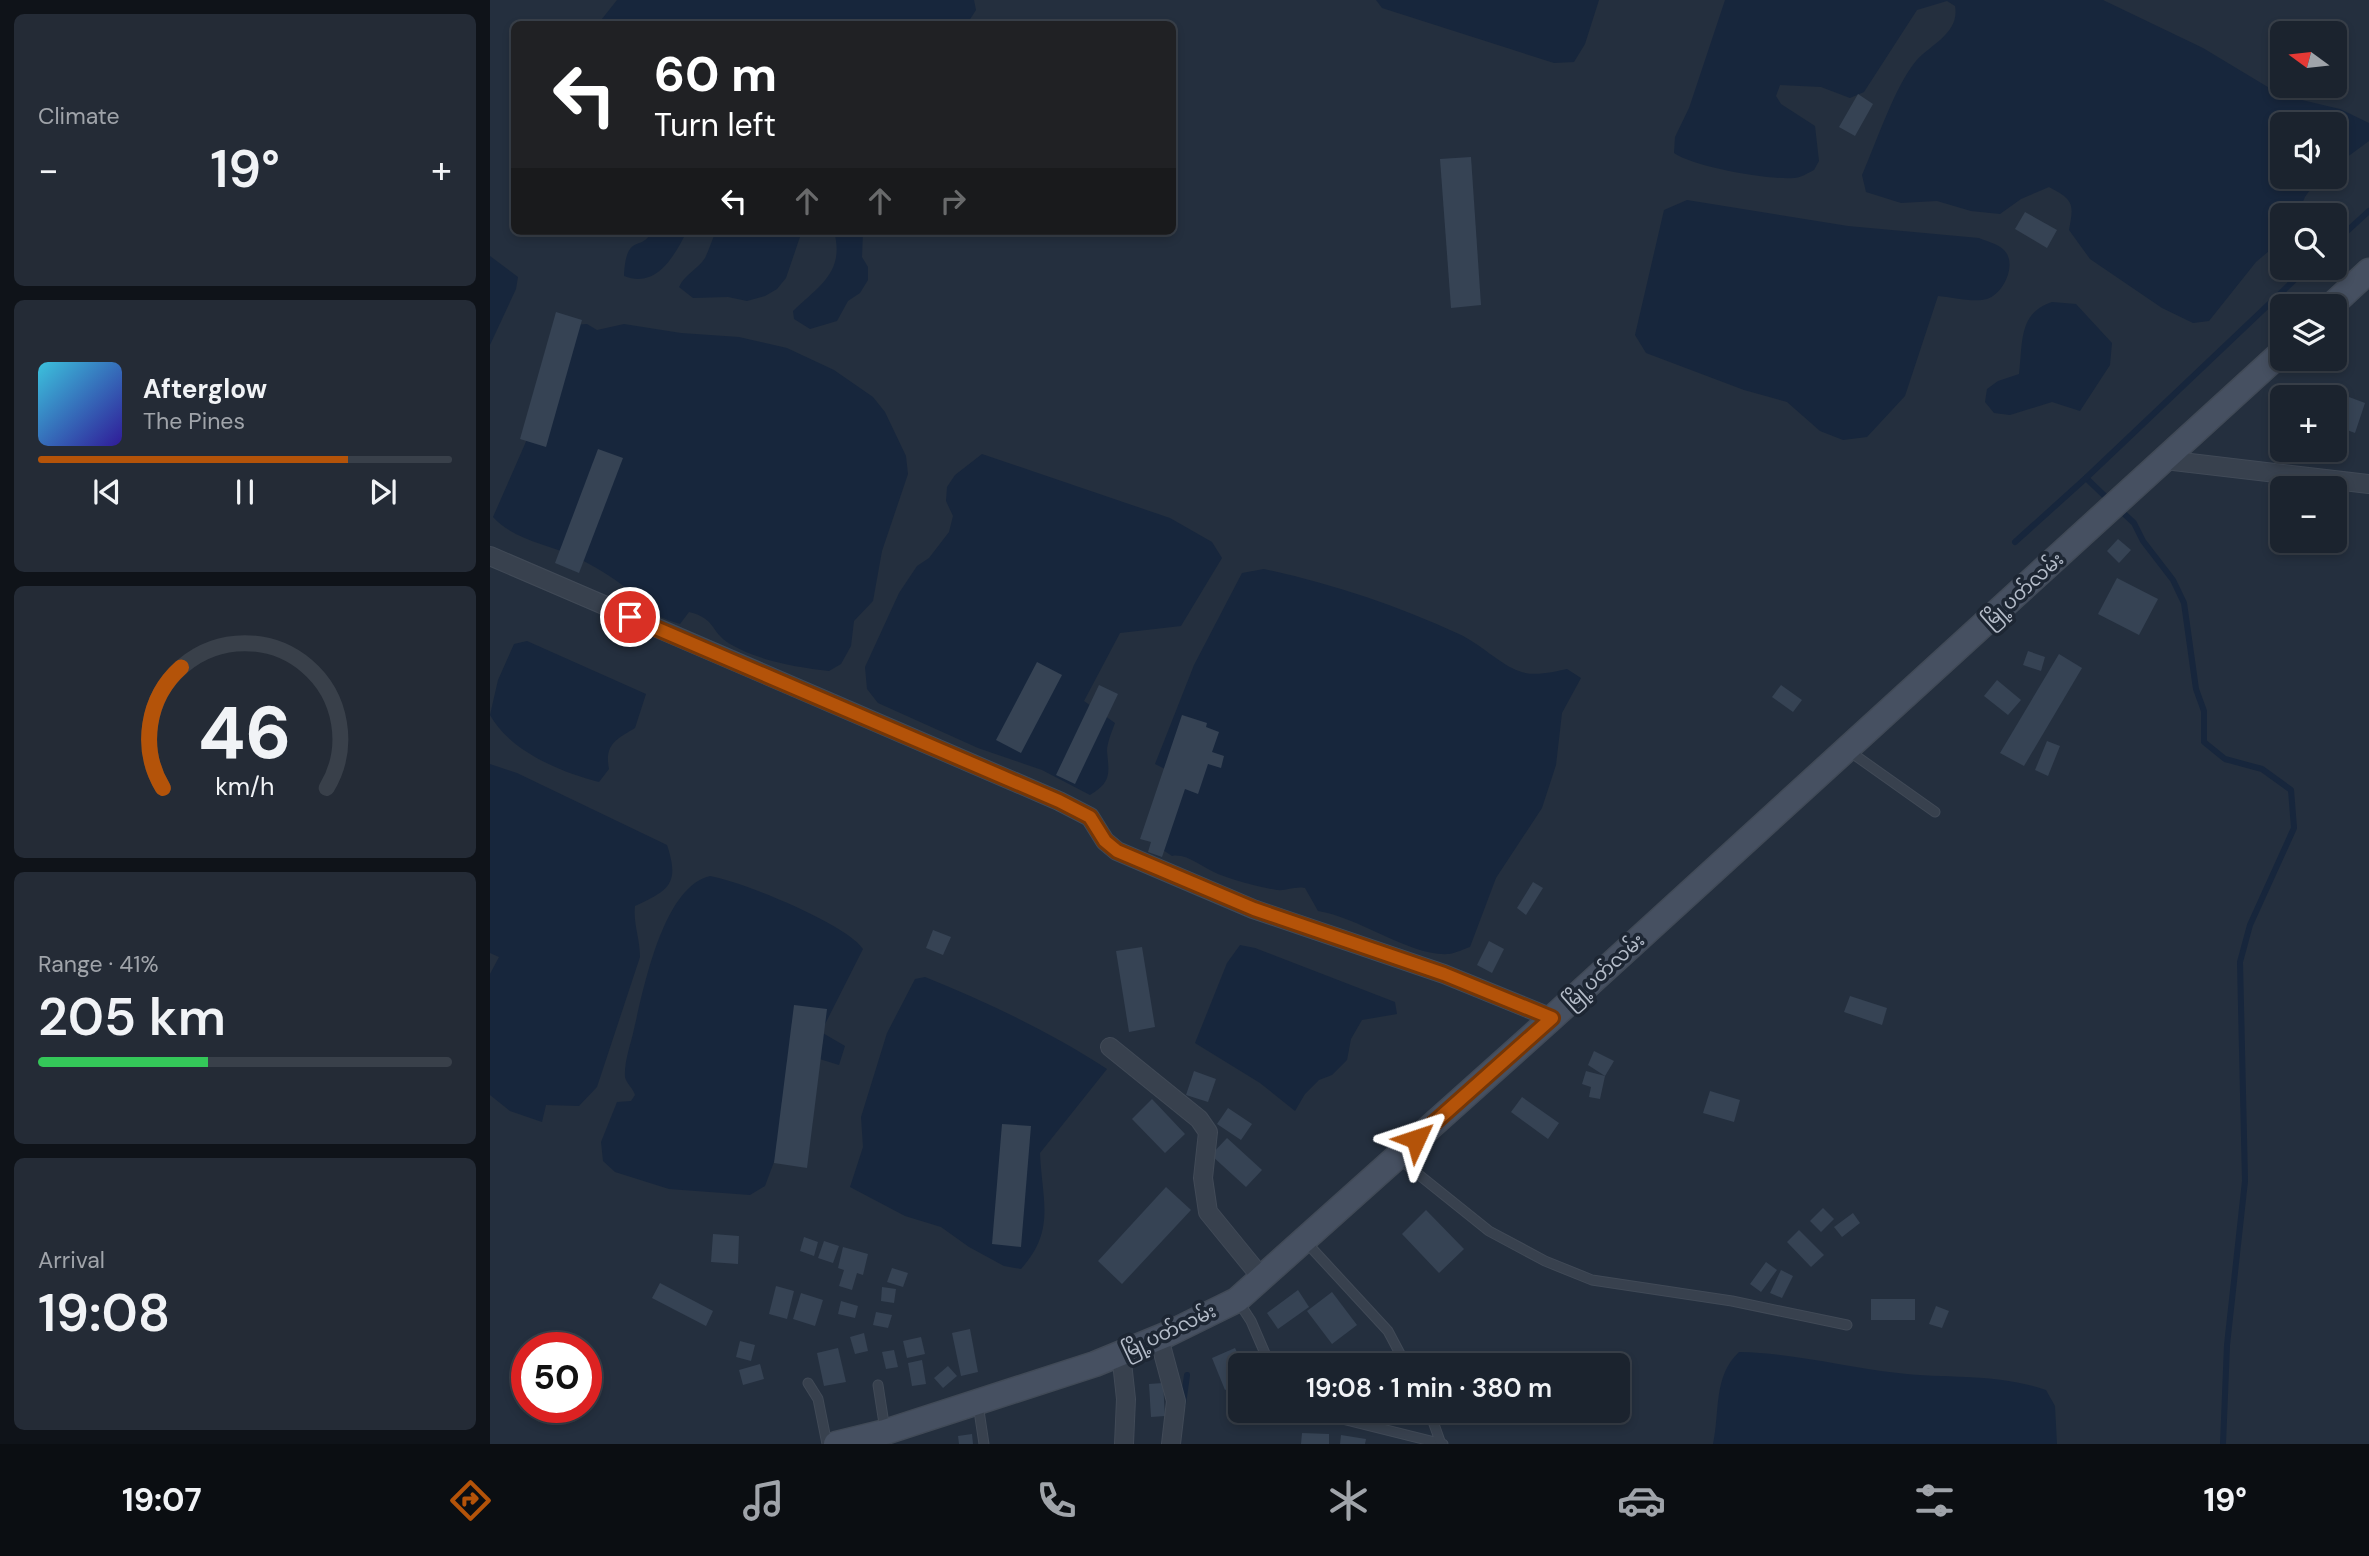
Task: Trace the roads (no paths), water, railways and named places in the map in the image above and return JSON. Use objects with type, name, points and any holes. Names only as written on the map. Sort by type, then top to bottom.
[{"type":"main road","points":[[2344,294],[2369,271]]},
{"type":"main road","name":"မြို့ပတ်လမ်း","points":[[836,1444],[898,1434],[978,1402],[1121,1353],[1237,1300],[1552,1018],[2270,363]]},
{"type":"street","points":[[2165,460],[2369,484]]},
{"type":"street","points":[[490,556],[1059,801],[1090,817],[1105,841],[1117,851],[1254,909],[1444,974],[1552,1018]]},
{"type":"street","points":[[1110,1047],[1199,1119],[1208,1132],[1203,1178],[1208,1212],[1261,1277]]},
{"type":"street","points":[[1158,1338],[1176,1401],[1171,1444]]},
{"type":"street","points":[[1121,1353],[1126,1399],[1124,1444]]},
{"type":"lane","points":[[1847,750],[1935,811]]},
{"type":"lane","points":[[1397,1157],[1489,1231],[1545,1261],[1592,1280],[1732,1301],[1847,1325]]},
{"type":"lane","points":[[1304,1239],[1388,1331],[1400,1353]]},
{"type":"lane","points":[[1237,1300],[1251,1321],[1265,1353]]},
{"type":"lane","points":[[808,1382],[818,1399],[827,1444]]},
{"type":"lane","points":[[878,1385],[898,1434]]},
{"type":"lane","points":[[978,1402],[984,1444]]},
{"type":"lane","points":[[1354,1423],[1442,1444]]},
{"type":"lane","points":[[1434,1423],[1442,1444]]},
{"type":"lane","points":[[1391,1433],[1395,1444]]},
{"type":"water","points":[[617,0],[974,0],[976,10],[969,21],[600,21]]},
{"type":"water","points":[[1376,0],[1599,0],[1585,44],[1574,62],[1554,63],[1382,8]]},
{"type":"water","points":[[1725,0],[2103,0],[2203,48],[2270,88],[2270,98],[2294,98],[2346,112],[2270,112],[2270,189],[2311,189],[2302,203],[2270,203],[2270,250],[2256,262],[2209,321],[2193,323],[2162,308],[2090,259],[2069,230],[2072,214],[2068,199],[2049,187],[2021,199],[2000,214],[1971,211],[1937,201],[1901,203],[1866,192],[1862,175],[1901,85],[1916,61],[1949,31],[1953,24],[1955,6],[1947,1],[1917,10],[1864,92],[1850,98],[1821,87],[1780,85],[1776,96],[1781,104],[1815,126],[1819,161],[1814,170],[1804,175],[1782,178],[1732,172],[1674,153],[1675,137],[1689,108]]},
{"type":"water","points":[[2347,112],[2369,123],[2369,141],[2347,157]]},
{"type":"water","points":[[1687,200],[1848,226],[1979,238],[2004,251],[2010,266],[2006,280],[1998,292],[1987,299],[1938,296],[1905,396],[1867,437],[1843,440],[1820,431],[1787,402],[1744,390],[1646,353],[1635,335],[1664,210]]},
{"type":"water","points":[[685,235],[670,260],[655,274],[635,279],[624,276],[625,262],[631,248],[648,237]]},
{"type":"water","points":[[714,235],[801,235],[786,278],[777,289],[747,301],[728,297],[693,298],[679,287],[705,258]]},
{"type":"water","points":[[835,235],[863,235],[862,257],[868,267],[868,280],[860,293],[848,301],[837,321],[810,329],[794,319],[793,311],[828,277],[836,257]]},
{"type":"water","points":[[490,256],[518,277],[516,289],[490,345]]},
{"type":"water","points":[[2052,302],[2076,304],[2112,343],[2110,365],[2080,411],[2052,402],[2010,415],[1994,413],[1985,402],[1987,389],[1998,381],[2019,374],[2022,340],[2028,321],[2041,307]]},
{"type":"water","points":[[587,324],[597,330],[624,324],[681,333],[739,337],[787,348],[834,370],[873,397],[885,412],[906,456],[908,474],[882,551],[873,601],[854,621],[851,646],[841,664],[829,671],[778,662],[753,655],[730,644],[709,622],[698,615],[689,612],[680,624],[662,617],[602,572],[576,557],[511,531],[493,517],[539,412],[572,325]]},
{"type":"water","points":[[982,454],[1170,518],[1212,542],[1222,558],[1181,626],[1120,633],[1084,701],[1115,723],[1107,748],[1108,776],[1102,786],[1090,795],[1042,770],[978,748],[878,703],[867,689],[865,667],[899,593],[917,566],[929,558],[949,532],[953,516],[946,501],[947,487],[955,475]]},
{"type":"water","points":[[1264,569],[1314,581],[1435,623],[1467,638],[1519,671],[1537,674],[1567,669],[1581,678],[1562,713],[1556,765],[1542,808],[1496,878],[1470,947],[1449,954],[1418,949],[1318,911],[1305,888],[1277,890],[1247,884],[1218,874],[1189,859],[1172,856],[1157,846],[1181,777],[1155,764],[1194,665],[1242,573]]},
{"type":"water","points":[[527,641],[646,694],[635,728],[610,748],[609,769],[599,782],[537,758],[510,739],[490,715],[498,680],[514,644]]},
{"type":"water","points":[[490,764],[517,773],[667,845],[671,858],[672,877],[669,884],[656,895],[635,906],[640,957],[597,1087],[579,1106],[546,1105],[542,1122],[510,1111],[490,1095],[490,974],[499,957],[490,953]]},
{"type":"water","points":[[710,876],[745,886],[816,916],[853,939],[863,949],[821,1032],[845,1046],[839,1065],[813,1057],[765,1186],[750,1195],[669,1189],[615,1172],[603,1161],[601,1142],[617,1102],[631,1101],[635,1095],[625,1077],[626,1065],[643,989],[658,941],[680,899],[694,884]]},
{"type":"water","points":[[1240,945],[1255,948],[1395,1002],[1397,1014],[1362,1020],[1351,1039],[1347,1060],[1332,1075],[1319,1080],[1305,1094],[1295,1111],[1260,1083],[1195,1043],[1227,963]]},
{"type":"water","points":[[925,977],[1018,1018],[1107,1069],[1040,1153],[1043,1228],[1032,1255],[1021,1269],[1004,1266],[969,1247],[941,1227],[905,1216],[850,1187],[863,1147],[861,1117],[887,1033],[915,979]]},
{"type":"water","points":[[1739,1352],[1779,1355],[1898,1373],[2009,1381],[2046,1390],[2055,1406],[2057,1444],[1713,1444],[1721,1383]]},
{"type":"waterway","points":[[2347,231],[2369,211]]},
{"type":"waterway","points":[[2015,542],[2294,280]]},
{"type":"waterway","points":[[2086,478],[2111,502]]},
{"type":"waterway","points":[[2119,509],[2134,523],[2143,541],[2173,580],[2184,603],[2196,689],[2204,711],[2204,742],[2225,759],[2262,769],[2291,790],[2294,828],[2250,925],[2240,962],[2245,1181],[2227,1345],[2223,1444]]},
{"type":"waterway","points":[[1183,1404],[1187,1375]]}]
